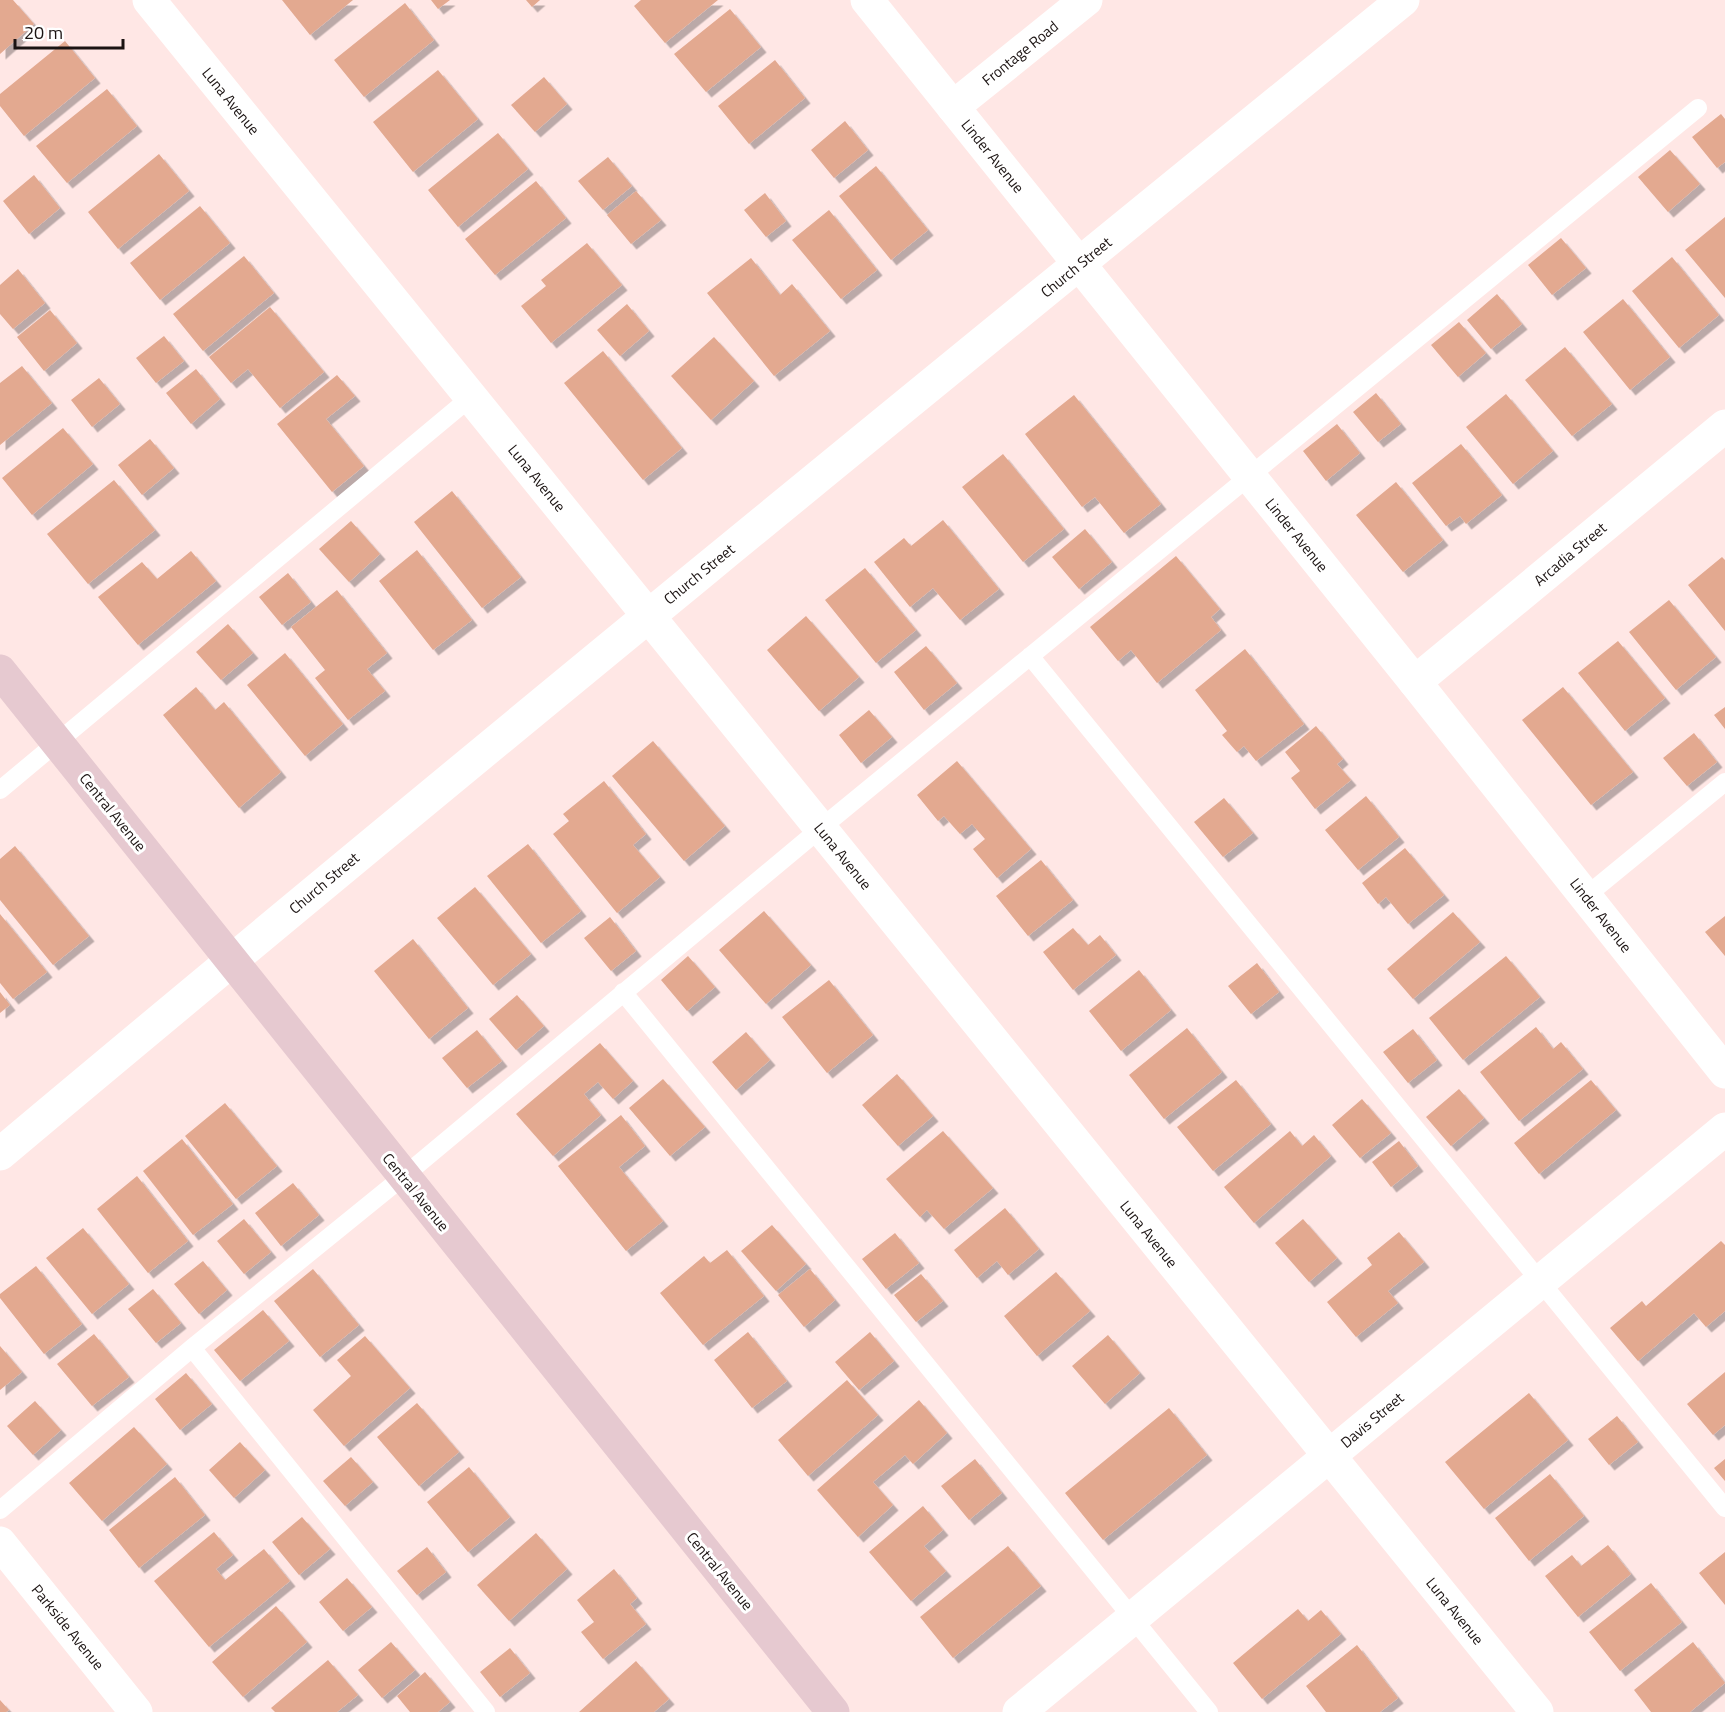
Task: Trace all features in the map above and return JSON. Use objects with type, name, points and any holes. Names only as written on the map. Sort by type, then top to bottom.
[{"type":"main road","name":"Central Avenue","points":[[0,671],[833,1712]]},
{"type":"street","name":"Luna Avenue","points":[[149,0],[1537,1712]]},
{"type":"street","name":"Linder Avenue","points":[[867,0],[1725,1072]]},
{"type":"street","name":"Frontage Road","points":[[954,107],[1086,0]]},
{"type":"street","name":"Church Street","points":[[0,1154],[648,616],[1403,0]]},
{"type":"street","name":"Arcadia Street","points":[[1415,682],[1725,426]]},
{"type":"street","name":"Davis Street","points":[[1019,1712],[1725,1129]]},
{"type":"street","name":"Parkside Avenue","points":[[0,1543],[136,1712]]},
{"type":"lane","points":[[0,1510],[192,1348],[404,1176],[821,828],[1698,108]]},
{"type":"lane","points":[[0,790],[471,397]]},
{"type":"lane","points":[[1030,656],[1725,1508]]},
{"type":"lane","points":[[1586,896],[1725,782]]},
{"type":"lane","points":[[623,992],[1209,1712]]},
{"type":"lane","points":[[192,1348],[486,1712]]},
{"type":"building","points":[[0,0],[13,0],[34,24],[0,54]]},
{"type":"building","points":[[282,0],[353,0],[310,35]]},
{"type":"building","points":[[431,0],[450,0],[438,9]]},
{"type":"building","points":[[526,0],[540,0],[532,7]]},
{"type":"building","points":[[641,0],[718,0],[665,43],[634,6]]},
{"type":"building","points":[[405,3],[434,40],[364,97],[334,60]]},
{"type":"building","points":[[730,9],[761,47],[706,92],[674,54]]},
{"type":"building","points":[[65,41],[95,78],[24,136],[0,106],[0,94]]},
{"type":"building","points":[[775,60],[805,98],[749,144],[718,106]]},
{"type":"building","points":[[438,70],[478,119],[413,172],[373,122]]},
{"type":"building","points":[[544,77],[567,104],[535,132],[511,105]]},
{"type":"building","points":[[107,89],[137,126],[67,183],[36,146]]},
{"type":"building","points":[[1721,114],[1725,119],[1725,162],[1717,168],[1692,137]]},
{"type":"building","points":[[845,121],[868,150],[834,178],[811,150]]},
{"type":"building","points":[[498,133],[528,169],[458,227],[428,190]]},
{"type":"building","points":[[1670,150],[1700,184],[1668,212],[1638,177]]},
{"type":"building","points":[[159,154],[189,191],[118,249],[88,212]]},
{"type":"building","points":[[608,157],[632,186],[603,210],[578,181]]},
{"type":"building","points":[[876,166],[928,230],[891,260],[839,196]]},
{"type":"building","points":[[34,175],[60,208],[29,234],[3,201]]},
{"type":"building","points":[[536,181],[566,218],[495,275],[465,239]]},
{"type":"building","points":[[636,191],[661,220],[631,244],[607,215]]},
{"type":"building","points":[[765,193],[786,221],[766,237],[744,210]]},
{"type":"building","points":[[200,206],[230,243],[160,300],[130,263]]},
{"type":"building","points":[[829,210],[877,270],[841,299],[792,240]]},
{"type":"building","points":[[1725,217],[1725,298],[1685,250]]},
{"type":"building","points":[[1561,238],[1586,268],[1552,295],[1528,265]]},
{"type":"building","points":[[587,243],[622,285],[551,343],[521,306],[546,286],[541,280]]},
{"type":"building","points":[[244,256],[274,293],[203,351],[173,314]]},
{"type":"building","points":[[1672,257],[1719,315],[1679,348],[1632,291]]},
{"type":"building","points":[[751,258],[780,295],[792,284],[830,331],[774,376],[707,293]]},
{"type":"building","points":[[18,269],[45,303],[13,329],[0,314],[0,285]]},
{"type":"building","points":[[1497,294],[1522,324],[1491,349],[1467,320]]},
{"type":"building","points":[[1623,299],[1670,357],[1630,390],[1583,332]]},
{"type":"building","points":[[627,304],[649,331],[620,356],[597,330]]},
{"type":"building","points":[[270,307],[324,372],[280,408],[248,369],[231,383],[209,357]]},
{"type":"building","points":[[50,310],[77,343],[44,371],[17,337]]},
{"type":"building","points":[[1459,322],[1486,353],[1458,377],[1431,345]]},
{"type":"building","points":[[164,336],[184,361],[156,383],[136,358]]},
{"type":"building","points":[[714,337],[754,381],[711,420],[671,376]]},
{"type":"building","points":[[1565,347],[1612,404],[1572,436],[1525,380]]},
{"type":"building","points":[[603,351],[682,448],[643,480],[564,383]]},
{"type":"building","points":[[22,366],[52,403],[0,445],[0,383]]},
{"type":"building","points":[[196,369],[220,399],[191,424],[166,393]]},
{"type":"building","points":[[337,375],[355,396],[326,419],[364,466],[332,492],[277,424]]},
{"type":"building","points":[[99,378],[120,404],[92,427],[71,400]]},
{"type":"building","points":[[1376,393],[1401,424],[1378,442],[1353,412]]},
{"type":"building","points":[[1506,394],[1553,451],[1513,484],[1466,427]]},
{"type":"building","points":[[1074,395],[1161,504],[1124,533],[1095,497],[1082,507],[1025,434]]},
{"type":"building","points":[[1337,424],[1360,453],[1326,481],[1303,451]]},
{"type":"building","points":[[63,428],[93,464],[32,515],[2,478]]},
{"type":"building","points":[[150,439],[174,468],[142,495],[118,465]]},
{"type":"building","points":[[1461,444],[1502,495],[1466,524],[1460,516],[1446,526],[1412,483]]},
{"type":"building","points":[[1003,454],[1064,529],[1023,562],[962,487]]},
{"type":"building","points":[[114,480],[155,530],[88,584],[47,534]]},
{"type":"building","points":[[1396,482],[1443,540],[1403,572],[1356,515]]},
{"type":"building","points":[[452,491],[521,577],[482,608],[414,522]]},
{"type":"building","points":[[943,520],[999,589],[960,620],[933,588],[910,607],[874,562],[904,538],[911,546]]},
{"type":"building","points":[[351,521],[380,554],[349,582],[319,549]]},
{"type":"building","points":[[1085,529],[1112,562],[1079,589],[1052,557]]},
{"type":"building","points":[[417,550],[472,620],[433,650],[379,581]]},
{"type":"building","points":[[191,551],[216,581],[138,645],[98,597],[142,562],[157,579]]},
{"type":"building","points":[[1176,556],[1220,609],[1211,617],[1221,630],[1157,683],[1131,650],[1118,661],[1090,627]]},
{"type":"building","points":[[1722,557],[1725,560],[1725,631],[1688,585]]},
{"type":"building","points":[[865,568],[916,630],[876,663],[825,600]]},
{"type":"building","points":[[288,573],[311,602],[282,625],[259,597]]},
{"type":"building","points":[[337,590],[387,653],[367,669],[385,691],[348,720],[315,678],[325,670],[291,627]]},
{"type":"building","points":[[1669,600],[1716,657],[1676,690],[1629,632]]},
{"type":"building","points":[[806,616],[859,677],[819,711],[767,650]]},
{"type":"building","points":[[228,624],[253,653],[221,680],[196,652]]},
{"type":"building","points":[[1618,641],[1665,698],[1625,731],[1578,673]]},
{"type":"building","points":[[926,646],[957,683],[924,710],[894,672]]},
{"type":"building","points":[[1245,649],[1304,724],[1256,761],[1244,746],[1237,752],[1222,735],[1227,731],[1195,690]]},
{"type":"building","points":[[285,653],[343,724],[305,756],[247,685]]},
{"type":"building","points":[[196,687],[215,710],[224,702],[281,772],[239,808],[163,715]]},
{"type":"building","points":[[1563,687],[1633,772],[1591,805],[1522,720]]},
{"type":"building","points":[[1725,707],[1725,729],[1714,715]]},
{"type":"building","points":[[869,710],[892,737],[861,763],[839,735]]},
{"type":"building","points":[[1316,726],[1343,759],[1337,764],[1351,780],[1315,809],[1291,778],[1300,771],[1285,752]]},
{"type":"building","points":[[1694,733],[1717,762],[1687,786],[1663,758]]},
{"type":"building","points":[[653,741],[725,826],[684,861],[612,776]]},
{"type":"building","points":[[957,761],[1031,849],[997,878],[973,849],[985,839],[972,824],[960,834],[944,816],[938,821],[917,795]]},
{"type":"building","points":[[604,781],[646,834],[633,845],[660,877],[617,913],[553,834],[569,821],[563,814]]},
{"type":"building","points":[[1366,796],[1399,837],[1358,870],[1325,830]]},
{"type":"building","points":[[1224,798],[1253,833],[1223,857],[1194,822]]},
{"type":"building","points":[[528,844],[581,911],[541,943],[487,876]]},
{"type":"building","points":[[15,846],[89,936],[53,965],[0,900],[0,859]]},
{"type":"building","points":[[1405,848],[1444,895],[1408,924],[1386,897],[1378,904],[1362,883]]},
{"type":"building","points":[[1041,860],[1073,900],[1028,936],[996,896]]},
{"type":"building","points":[[475,887],[531,954],[493,985],[437,918]]},
{"type":"building","points":[[764,911],[811,965],[766,1004],[719,950]]},
{"type":"building","points":[[1453,912],[1480,942],[1413,999],[1387,969]]},
{"type":"building","points":[[0,914],[47,972],[13,999],[0,983]]},
{"type":"building","points":[[1725,916],[1725,956],[1705,932]]},
{"type":"building","points":[[610,917],[636,951],[611,971],[584,938]]},
{"type":"building","points":[[1073,928],[1088,945],[1100,935],[1116,955],[1073,990],[1043,952]]},
{"type":"building","points":[[413,939],[468,1008],[429,1039],[374,971]]},
{"type":"building","points":[[688,956],[715,987],[687,1011],[661,980]]},
{"type":"building","points":[[1506,956],[1540,997],[1463,1060],[1429,1018]]},
{"type":"building","points":[[1257,963],[1279,992],[1251,1014],[1228,986]]},
{"type":"building","points":[[1139,970],[1171,1010],[1121,1051],[1089,1011]]},
{"type":"building","points":[[829,980],[873,1035],[827,1073],[782,1017]]},
{"type":"building","points":[[0,992],[10,1005],[0,1013]]},
{"type":"building","points":[[517,995],[544,1026],[516,1050],[489,1019]]},
{"type":"building","points":[[1536,1027],[1553,1049],[1561,1042],[1583,1069],[1519,1121],[1480,1072]]},
{"type":"building","points":[[1187,1028],[1222,1072],[1164,1119],[1129,1075]]},
{"type":"building","points":[[1413,1029],[1437,1060],[1408,1083],[1383,1052]]},
{"type":"building","points":[[477,1030],[502,1061],[467,1088],[442,1058]]},
{"type":"building","points":[[746,1032],[770,1060],[736,1090],[712,1062]]},
{"type":"building","points":[[600,1043],[633,1081],[613,1099],[598,1082],[584,1094],[601,1115],[553,1156],[516,1114]]},
{"type":"building","points":[[897,1074],[933,1116],[898,1146],[862,1105]]},
{"type":"building","points":[[663,1079],[705,1127],[670,1156],[629,1108]]},
{"type":"building","points":[[1236,1080],[1271,1124],[1213,1171],[1177,1127]]},
{"type":"building","points":[[1591,1080],[1616,1110],[1539,1174],[1514,1143]]},
{"type":"building","points":[[1459,1089],[1484,1118],[1451,1146],[1426,1117]]},
{"type":"building","points":[[1362,1099],[1391,1133],[1360,1158],[1332,1125]]},
{"type":"building","points":[[225,1103],[277,1166],[236,1199],[185,1136]]},
{"type":"building","points":[[621,1115],[645,1146],[619,1167],[663,1221],[626,1251],[558,1166]]},
{"type":"building","points":[[943,1131],[993,1188],[944,1229],[927,1210],[920,1217],[886,1179]]},
{"type":"building","points":[[1290,1131],[1302,1146],[1314,1135],[1331,1156],[1254,1223],[1224,1187]]},
{"type":"building","points":[[182,1139],[233,1204],[193,1235],[143,1171]]},
{"type":"building","points":[[1399,1141],[1418,1166],[1391,1187],[1372,1162]]},
{"type":"building","points":[[137,1176],[188,1241],[148,1273],[97,1209]]},
{"type":"building","points":[[293,1183],[319,1215],[281,1246],[255,1213]]},
{"type":"building","points":[[1005,1208],[1039,1249],[1008,1275],[997,1261],[977,1278],[954,1250]]},
{"type":"building","points":[[244,1219],[271,1252],[244,1274],[217,1241]]},
{"type":"building","points":[[1303,1219],[1337,1258],[1309,1282],[1275,1243]]},
{"type":"building","points":[[772,1225],[806,1264],[776,1291],[741,1251]]},
{"type":"building","points":[[83,1228],[129,1284],[92,1314],[46,1258]]},
{"type":"building","points":[[1399,1232],[1424,1262],[1388,1291],[1398,1303],[1356,1337],[1327,1302],[1372,1265],[1367,1258]]},
{"type":"building","points":[[895,1233],[919,1263],[886,1289],[862,1259]]},
{"type":"building","points":[[1721,1241],[1725,1245],[1725,1311],[1706,1327],[1694,1313],[1638,1361],[1610,1328],[1642,1301],[1646,1306]]},
{"type":"building","points":[[727,1250],[764,1296],[703,1345],[660,1293],[704,1256],[710,1263]]},
{"type":"building","points":[[203,1261],[227,1290],[199,1314],[174,1284]]},
{"type":"building","points":[[36,1266],[82,1324],[44,1354],[0,1298],[0,1294]]},
{"type":"building","points":[[313,1269],[359,1325],[320,1357],[274,1301]]},
{"type":"building","points":[[810,1269],[835,1300],[804,1327],[778,1295]]},
{"type":"building","points":[[1056,1272],[1090,1311],[1037,1356],[1004,1316]]},
{"type":"building","points":[[921,1274],[943,1301],[916,1322],[894,1295]]},
{"type":"building","points":[[153,1289],[181,1323],[156,1343],[128,1309]]},
{"type":"building","points":[[263,1310],[289,1341],[240,1381],[214,1350]]},
{"type":"building","points":[[748,1332],[787,1381],[752,1408],[714,1360]]},
{"type":"building","points":[[870,1332],[894,1361],[859,1390],[835,1362]]},
{"type":"building","points":[[94,1334],[129,1377],[92,1406],[57,1364]]},
{"type":"building","points":[[1108,1335],[1140,1373],[1105,1404],[1072,1366]]},
{"type":"building","points":[[365,1336],[410,1388],[344,1446],[313,1410],[351,1376],[337,1360]]},
{"type":"building","points":[[0,1346],[22,1372],[0,1390]]},
{"type":"building","points":[[1725,1372],[1725,1425],[1713,1435],[1687,1404]]},
{"type":"building","points":[[186,1373],[212,1404],[180,1430],[155,1399]]},
{"type":"building","points":[[847,1380],[878,1415],[808,1476],[778,1440]]},
{"type":"building","points":[[1529,1393],[1568,1440],[1484,1509],[1445,1462]]},
{"type":"building","points":[[919,1400],[947,1433],[913,1464],[905,1455],[873,1482],[893,1505],[858,1537],[817,1490]]},
{"type":"building","points":[[35,1401],[61,1430],[33,1455],[7,1426]]},
{"type":"building","points":[[417,1403],[459,1452],[419,1486],[377,1437]]},
{"type":"building","points":[[1169,1408],[1207,1455],[1103,1540],[1065,1493]]},
{"type":"building","points":[[1617,1416],[1638,1442],[1609,1465],[1588,1439]]},
{"type":"building","points":[[134,1427],[167,1464],[102,1521],[69,1483]]},
{"type":"building","points":[[240,1442],[265,1470],[234,1498],[209,1470]]},
{"type":"building","points":[[351,1457],[373,1482],[345,1506],[323,1481]]},
{"type":"building","points":[[975,1459],[1002,1493],[969,1520],[941,1486]]},
{"type":"building","points":[[1725,1459],[1725,1481],[1714,1468]]},
{"type":"building","points":[[469,1467],[510,1517],[468,1552],[427,1502]]},
{"type":"building","points":[[1550,1474],[1584,1516],[1529,1561],[1495,1518]]},
{"type":"building","points":[[175,1477],[205,1515],[139,1568],[109,1530]]},
{"type":"building","points":[[923,1506],[943,1530],[924,1546],[946,1571],[911,1601],[869,1552]]},
{"type":"building","points":[[302,1517],[330,1549],[299,1575],[272,1542]]},
{"type":"building","points":[[214,1532],[233,1555],[216,1569],[225,1580],[264,1549],[290,1581],[209,1647],[154,1581]]},
{"type":"building","points":[[536,1533],[567,1569],[509,1621],[477,1585]]},
{"type":"building","points":[[1608,1545],[1631,1574],[1578,1617],[1545,1576],[1572,1555],[1581,1566]]},
{"type":"building","points":[[1008,1546],[1041,1586],[953,1658],[920,1617]]},
{"type":"building","points":[[427,1547],[446,1572],[417,1595],[397,1571]]},
{"type":"building","points":[[1725,1552],[1725,1605],[1699,1573]]},
{"type":"building","points":[[614,1569],[637,1598],[630,1604],[646,1624],[603,1659],[581,1632],[594,1622],[577,1600]]},
{"type":"building","points":[[347,1578],[372,1607],[343,1631],[319,1602]]},
{"type":"building","points":[[1651,1583],[1682,1622],[1620,1671],[1589,1632]]},
{"type":"building","points":[[276,1606],[307,1642],[243,1697],[212,1662]]},
{"type":"building","points":[[1298,1609],[1308,1621],[1321,1610],[1341,1634],[1262,1699],[1233,1663]]},
{"type":"building","points":[[391,1642],[415,1670],[382,1698],[358,1670]]},
{"type":"building","points":[[1693,1642],[1725,1683],[1690,1712],[1651,1712],[1634,1690]]},
{"type":"building","points":[[1357,1645],[1398,1698],[1380,1712],[1326,1712],[1306,1686]]},
{"type":"building","points":[[510,1648],[530,1673],[500,1697],[480,1672]]},
{"type":"building","points":[[328,1660],[358,1695],[337,1712],[275,1712],[271,1708]]},
{"type":"building","points":[[636,1661],[669,1699],[654,1712],[579,1712]]},
{"type":"building","points":[[425,1672],[450,1702],[438,1712],[410,1712],[397,1696]]},
{"type":"building","points":[[0,1700],[9,1710],[0,1712]]}]
